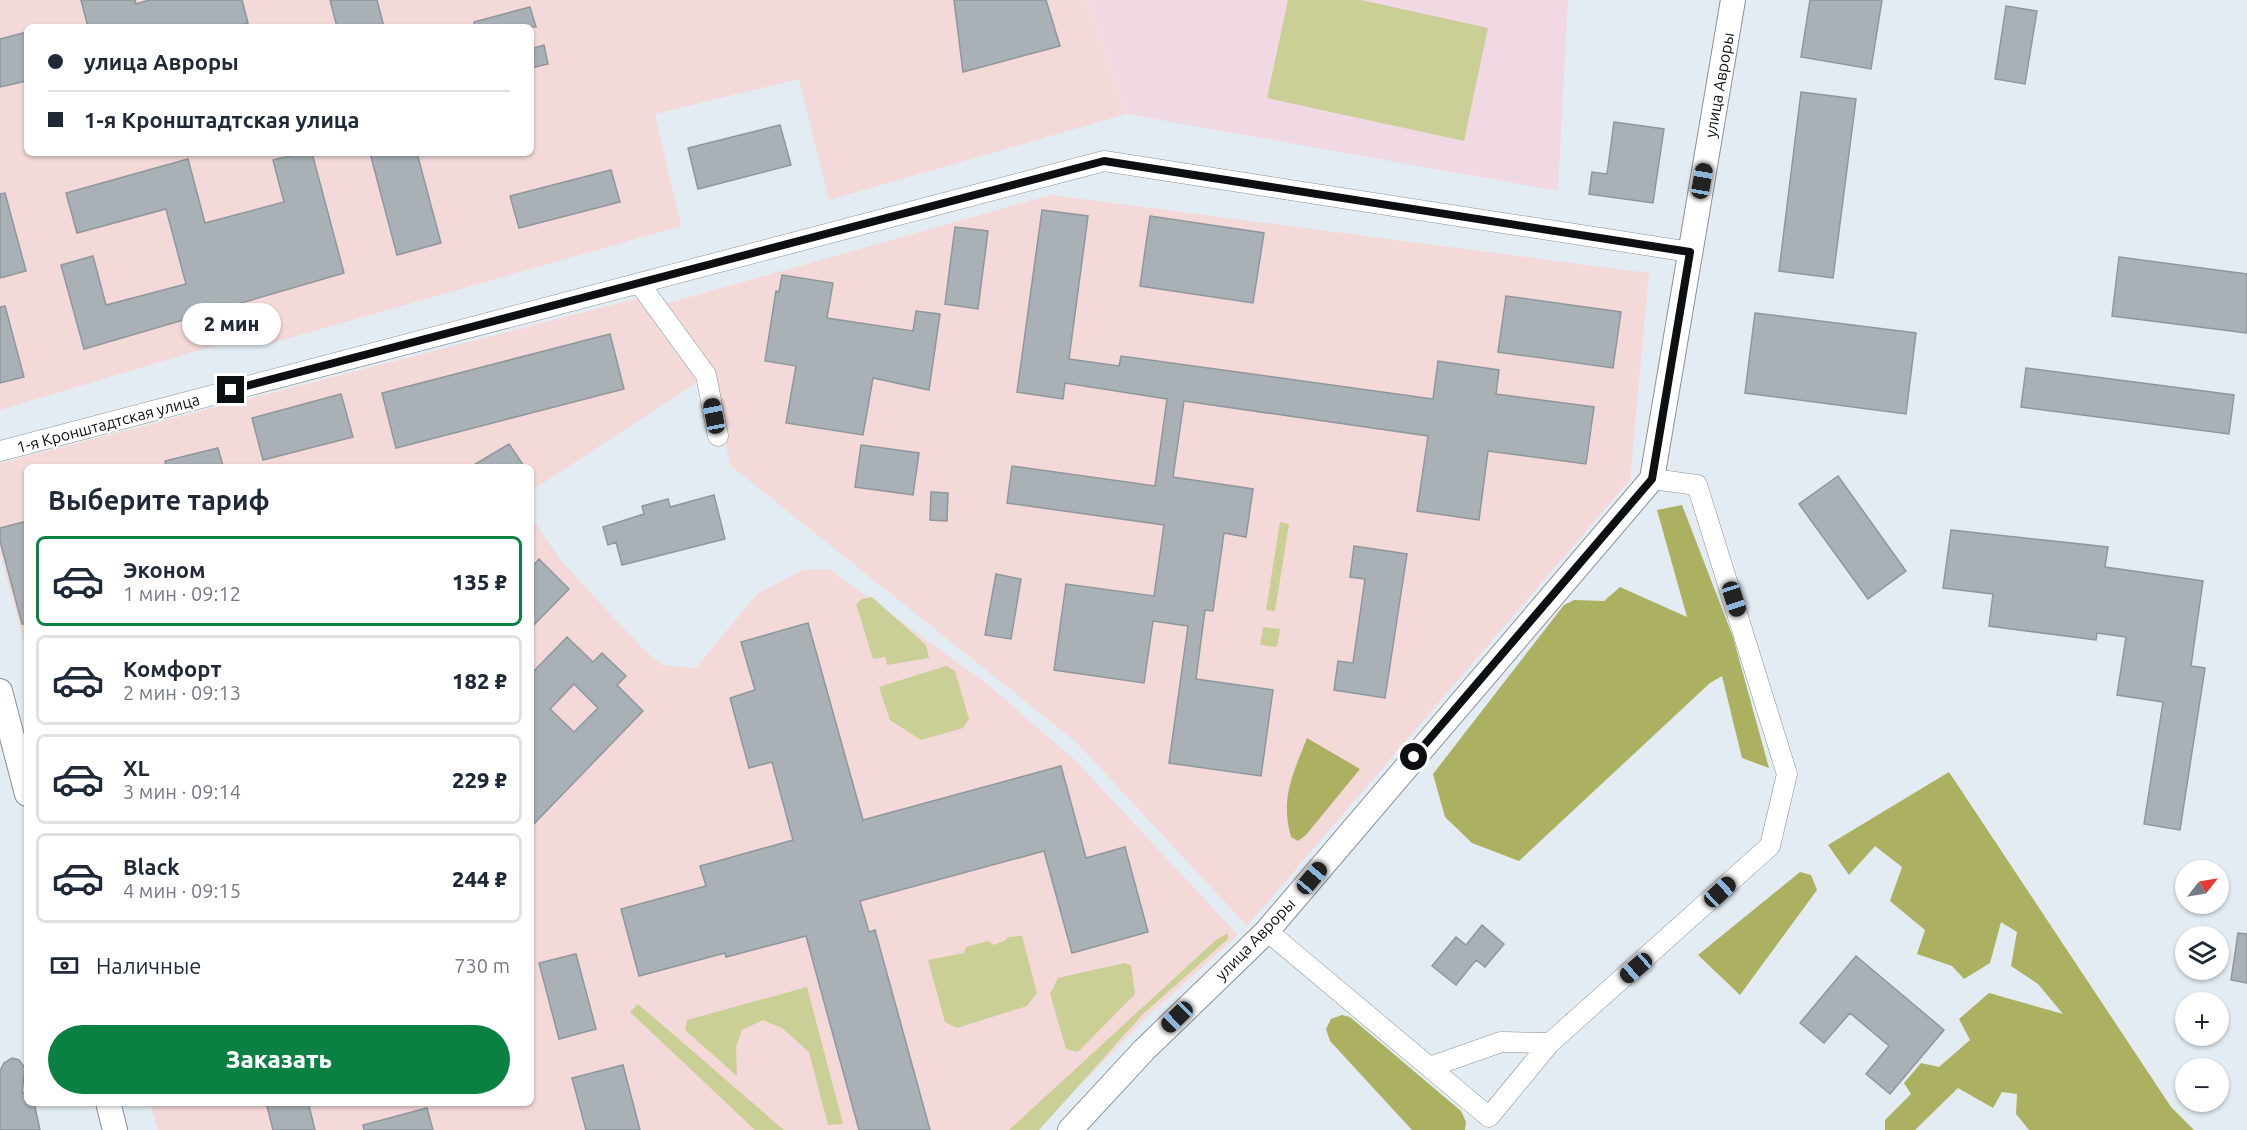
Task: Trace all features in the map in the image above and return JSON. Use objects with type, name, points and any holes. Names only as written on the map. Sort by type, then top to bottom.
[{"type":"street","name":"улица Авроры","points":[[1070,1130],[1144,1050],[1267,931],[1652,479],[1733,0]]},
{"type":"street","name":"1-я Кронштадтская улица","points":[[0,451],[1104,161],[1690,252]]},
{"type":"street","points":[[639,283],[706,375],[718,436]]},
{"type":"street","points":[[1267,931],[1489,1117],[1550,1043],[1770,846],[1787,774],[1697,485],[1652,479]]},
{"type":"street","points":[[0,691],[24,783]]},
{"type":"street","points":[[1430,1067],[1501,1042],[1550,1043]]},
{"type":"street","points":[[109,1106],[115,1130]]},
{"type":"shaded area","points":[[0,0],[1087,0],[1127,114],[829,200],[799,79],[655,114],[681,226],[272,343],[267,330],[0,410]]},
{"type":"shaded area","points":[[1087,0],[1568,0],[1558,191],[1127,114]]},
{"type":"shaded area","points":[[1051,195],[1649,273],[1630,480],[1247,926],[1076,742],[730,465],[713,379],[658,306]]},
{"type":"shaded area","points":[[639,298],[699,381],[534,489],[534,464],[24,464],[24,642],[0,553],[0,463]]},
{"type":"shaded area","points":[[534,521],[562,562],[647,653],[664,665],[696,668],[757,594],[803,570],[829,569],[986,683],[1075,760],[1238,935],[1147,1017],[1036,1130],[158,1130],[151,1106],[534,1106]]},
{"type":"green space","points":[[1288,0],[1361,0],[1488,28],[1464,141],[1267,98]]},
{"type":"green space","points":[[1682,505],[1733,637],[1769,768],[1742,758],[1722,676],[1710,683],[1519,861],[1472,843],[1445,817],[1433,774],[1564,605],[1574,600],[1604,601],[1620,587],[1687,617],[1657,510]]},
{"type":"green space","points":[[1280,522],[1289,524],[1275,611],[1266,610]]},
{"type":"green space","points":[[872,597],[926,645],[929,658],[887,665],[885,657],[873,659],[856,604],[862,599]]},
{"type":"green space","points":[[1263,627],[1280,629],[1277,647],[1260,645]]},
{"type":"green space","points":[[946,666],[955,671],[969,719],[963,728],[921,740],[890,720],[879,687]]},
{"type":"green space","points":[[1307,738],[1360,769],[1306,835],[1298,841],[1291,837],[1287,810],[1288,798],[1293,775]]},
{"type":"green space","points":[[1949,772],[2171,1107],[2194,1130],[2029,1130],[2016,1114],[2017,1094],[2002,1092],[1993,1108],[1958,1088],[1915,1130],[1885,1130],[1885,1120],[1911,1094],[1904,1083],[1921,1063],[1939,1067],[1970,1040],[1959,1019],[1989,993],[2063,1014],[2038,984],[2011,966],[2017,932],[2001,922],[1990,963],[1964,979],[1952,966],[1917,954],[1925,930],[1890,901],[1902,867],[1875,846],[1849,875],[1828,845]]},
{"type":"green space","points":[[1800,872],[1811,875],[1817,890],[1740,995],[1698,955]]},
{"type":"green space","points":[[1228,933],[1228,939],[1143,1014],[1039,1130],[1009,1130],[1217,939]]},
{"type":"green space","points":[[1022,936],[1037,993],[1027,1006],[957,1028],[945,1022],[928,960],[964,953],[966,947],[988,941],[994,945],[1008,937]]},
{"type":"green space","points":[[1124,963],[1131,965],[1135,994],[1078,1052],[1066,1049],[1050,994],[1058,978]]},
{"type":"green space","points":[[807,987],[843,1124],[828,1125],[809,1052],[782,1028],[763,1020],[742,1030],[736,1047],[737,1076],[685,1030],[687,1020]]},
{"type":"green space","points":[[638,1004],[784,1130],[755,1130],[630,1012]]},
{"type":"green space","points":[[1342,1015],[1350,1017],[1461,1111],[1466,1122],[1465,1130],[1412,1130],[1330,1041],[1326,1029],[1331,1019]]},
{"type":"building","points":[[81,0],[135,0],[136,4],[149,0],[242,0],[248,23],[244,24],[87,24]]},
{"type":"building","points":[[330,0],[377,0],[383,24],[336,24]]},
{"type":"building","points":[[954,0],[1046,0],[1060,46],[963,72]]},
{"type":"building","points":[[1810,0],[1882,0],[1871,69],[1801,57]]},
{"type":"building","points":[[2006,6],[2037,11],[2025,84],[1995,79]]},
{"type":"building","points":[[530,7],[536,27],[534,24],[474,24],[474,22]]},
{"type":"building","points":[[24,33],[24,82],[0,87],[0,39]]},
{"type":"building","points":[[544,45],[548,64],[534,67],[534,48]]},
{"type":"building","points":[[1801,92],[1856,99],[1833,278],[1779,271]]},
{"type":"building","points":[[1614,122],[1664,129],[1653,203],[1589,194],[1592,172],[1607,174]]},
{"type":"building","points":[[780,125],[791,165],[698,189],[688,148]]},
{"type":"building","points":[[289,156],[313,156],[344,273],[84,349],[61,265],[93,256],[106,305],[186,284],[166,209],[77,233],[66,193],[188,159],[205,223],[284,202],[273,160]]},
{"type":"building","points":[[371,156],[418,156],[441,243],[397,255]]},
{"type":"building","points":[[611,170],[620,202],[519,228],[510,196]]},
{"type":"building","points":[[5,193],[26,271],[0,278],[0,194]]},
{"type":"building","points":[[1042,210],[1088,216],[1069,359],[1119,366],[1121,356],[1433,399],[1438,361],[1499,370],[1496,394],[1594,407],[1586,464],[1488,451],[1479,520],[1417,511],[1428,436],[1184,401],[1173,477],[1253,489],[1246,537],[1224,533],[1213,611],[1205,610],[1196,679],[1273,690],[1261,776],[1169,763],[1188,626],[1153,621],[1144,683],[1054,670],[1066,584],[1154,596],[1164,525],[1007,503],[1012,466],[1155,486],[1167,399],[1065,383],[1063,399],[1017,392]]},
{"type":"building","points":[[1150,216],[1264,233],[1253,303],[1140,286]]},
{"type":"building","points":[[955,227],[988,231],[978,309],[945,304]]},
{"type":"building","points":[[2119,257],[2247,274],[2247,333],[2112,316]]},
{"type":"building","points":[[782,275],[833,283],[827,318],[913,331],[916,311],[940,314],[929,390],[873,378],[863,435],[786,423],[796,366],[765,361],[776,291],[779,292]]},
{"type":"building","points":[[1506,296],[1621,312],[1613,368],[1498,352]]},
{"type":"building","points":[[5,306],[24,377],[0,383],[0,307]]},
{"type":"building","points":[[1755,313],[1916,333],[1906,414],[1745,393]]},
{"type":"building","points":[[610,334],[624,389],[396,448],[382,393]]},
{"type":"building","points":[[2026,368],[2234,395],[2229,434],[2021,407]]},
{"type":"building","points":[[341,394],[353,437],[263,460],[252,418]]},
{"type":"building","points":[[509,444],[523,464],[475,464]]},
{"type":"building","points":[[861,445],[919,453],[913,495],[855,487]]},
{"type":"building","points":[[218,448],[222,464],[166,464],[165,461]]},
{"type":"building","points":[[1838,476],[1906,571],[1868,599],[1799,504]]},
{"type":"building","points":[[931,492],[948,493],[947,521],[930,520]]},
{"type":"building","points":[[714,495],[725,539],[622,565],[616,542],[608,545],[603,527],[644,514],[642,506],[668,499],[670,507]]},
{"type":"building","points":[[24,522],[24,624],[22,624],[0,541],[0,528]]},
{"type":"building","points":[[1951,530],[2108,547],[2105,567],[2203,581],[2191,666],[2205,668],[2180,830],[2144,824],[2163,702],[2117,695],[2126,637],[2097,633],[2096,640],[1989,626],[1993,594],[1943,588]]},
{"type":"building","points":[[1354,546],[1407,554],[1385,698],[1334,690],[1338,661],[1353,663],[1365,579],[1350,577]]},
{"type":"building","points":[[539,559],[569,589],[534,625],[534,565]]},
{"type":"building","points":[[996,574],[1021,579],[1011,639],[985,635]]},
{"type":"building","points":[[808,623],[863,820],[1061,766],[1086,858],[1125,847],[1148,932],[1072,953],[1044,851],[860,901],[869,932],[875,930],[930,1130],[859,1130],[806,936],[726,957],[725,953],[639,976],[621,909],[706,886],[700,866],[793,840],[772,762],[749,768],[730,698],[755,690],[741,642]]},
{"type":"building","points":[[567,637],[593,662],[602,653],[626,676],[617,685],[643,711],[534,824],[534,671]],"holes":[[[574,684],[598,708],[574,732],[550,709]]]},
{"type":"building","points":[[1482,925],[1504,944],[1485,967],[1476,960],[1456,985],[1432,966],[1456,937],[1466,945]]},
{"type":"building","points":[[2238,933],[2247,934],[2247,983],[2231,980]]},
{"type":"building","points":[[576,954],[596,1029],[559,1039],[539,963]]},
{"type":"building","points":[[1856,956],[1944,1030],[1890,1094],[1866,1074],[1889,1046],[1850,1013],[1824,1043],[1800,1023]]},
{"type":"building","points":[[12,1058],[19,1060],[24,1067],[22,1093],[24,1093],[24,1106],[35,1106],[40,1130],[0,1130],[0,1071],[4,1063]]},
{"type":"building","points":[[623,1065],[640,1130],[586,1130],[572,1078]]},
{"type":"building","points":[[267,1106],[309,1106],[315,1130],[273,1130]]},
{"type":"building","points":[[427,1108],[433,1130],[364,1130],[363,1125]]},
{"type":"route","points":[[231,390],[1104,161],[1690,252],[1652,479],[1414,757]]}]
